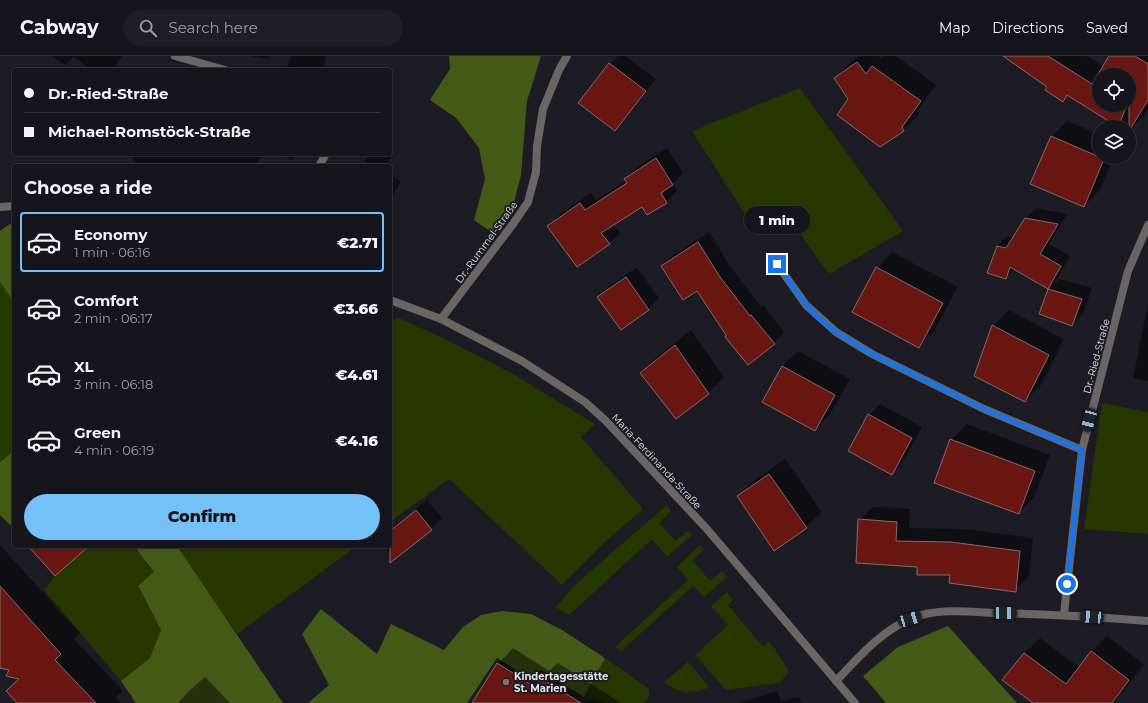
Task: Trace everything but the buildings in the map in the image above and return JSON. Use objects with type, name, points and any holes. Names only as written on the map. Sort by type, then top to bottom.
[{"type":"street","points":[[175,56],[218,68]]},
{"type":"street","name":"Dr.-Rummel-Straße","points":[[441,319],[528,202],[536,172],[537,146],[543,109],[559,70],[567,56]]},
{"type":"street","points":[[0,207],[12,206]]},
{"type":"street","name":"Dr.-Ried-Straße","points":[[1064,614],[1082,450],[1128,271],[1148,225]]},
{"type":"street","points":[[777,264],[806,305],[836,332],[860,347],[984,409],[1082,450]]},
{"type":"street","name":"Maria-Ferdinanda-Straße","points":[[392,301],[441,319],[522,361],[585,402],[601,416],[706,528],[855,703]]},
{"type":"street","points":[[836,681],[885,633],[910,619],[924,615],[946,611],[1064,614],[1148,621]]},
{"type":"green space","points":[[449,56],[541,56],[527,101],[521,175],[514,203],[494,234],[474,220],[485,179],[479,148],[456,118],[430,100],[450,69]]},
{"type":"green space","points":[[800,88],[903,231],[829,274],[791,221],[759,236],[692,131]]},
{"type":"green space","points":[[12,222],[12,300],[0,282],[0,231]]},
{"type":"green space","points":[[0,282],[12,300],[12,453],[0,462]]},
{"type":"green space","points":[[399,318],[447,340],[513,374],[595,424],[581,437],[643,509],[604,543],[562,585],[449,479],[392,521],[392,320]]},
{"type":"green space","points":[[1102,403],[1148,412],[1148,534],[1084,529]]},
{"type":"green space","points":[[12,453],[12,524],[10,525],[0,515],[0,462]]},
{"type":"green space","points":[[667,505],[671,511],[659,523],[675,541],[688,531],[692,535],[667,557],[652,539],[569,615],[555,608],[575,585]]},
{"type":"green space","points":[[700,545],[704,550],[692,560],[710,581],[722,571],[727,577],[704,597],[693,586],[621,651],[615,647],[688,580],[677,567]]},
{"type":"green space","points":[[87,548],[135,548],[154,573],[138,587],[161,630],[150,658],[121,681],[44,590],[55,576]]},
{"type":"green space","points":[[136,548],[178,548],[283,703],[136,703],[121,681],[150,658],[161,630],[138,586],[154,572]]},
{"type":"green space","points":[[178,548],[354,548],[237,634]]},
{"type":"green space","points":[[727,592],[733,600],[728,605],[763,647],[769,641],[789,671],[780,683],[726,690],[695,655],[728,625],[711,606]]},
{"type":"green space","points":[[321,609],[377,654],[391,624],[444,650],[463,627],[481,615],[502,611],[531,614],[562,630],[605,658],[584,697],[541,670],[534,681],[497,658],[467,703],[308,703],[329,685],[302,634]]},
{"type":"green space","points":[[948,626],[1017,703],[886,703],[863,676],[898,647]]},
{"type":"green space","points":[[605,658],[649,690],[649,696],[646,701],[643,703],[604,703],[585,697]]},
{"type":"green space","points":[[688,662],[710,688],[686,692],[676,690],[664,682]]},
{"type":"place","name":"Kindertagesstätte St. Marien","points":[[506,682]]},
{"type":"route","points":[[777,264],[806,305],[836,332],[860,347],[984,409],[1082,450],[1067,584]]}]
